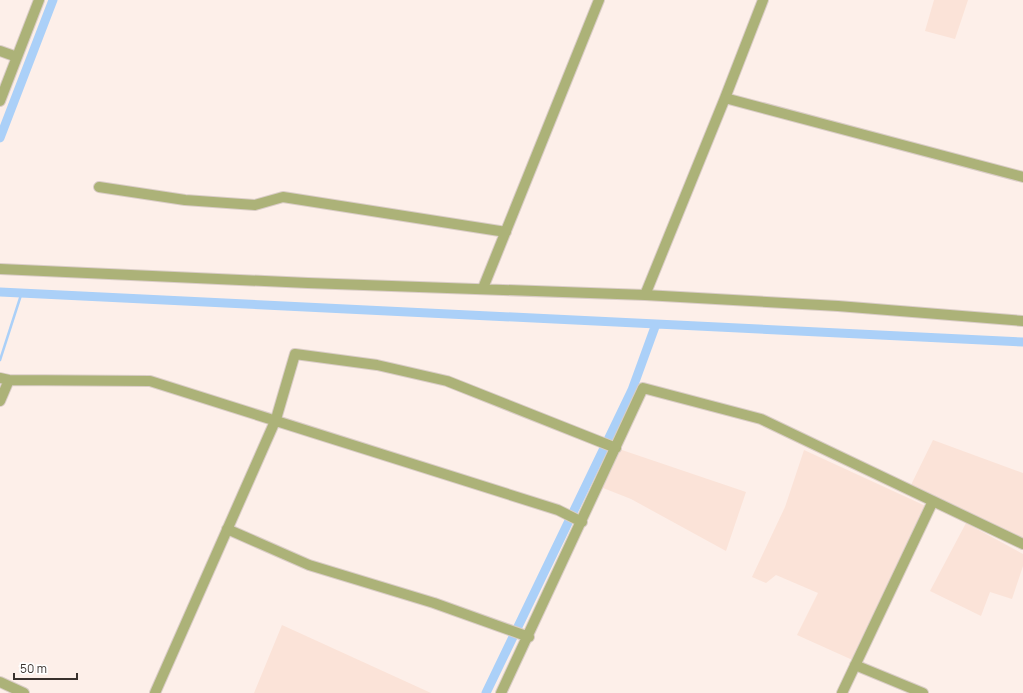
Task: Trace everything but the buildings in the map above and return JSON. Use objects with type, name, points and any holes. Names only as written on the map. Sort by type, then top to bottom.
[{"type":"street","points":[[0,101],[39,0]]},
{"type":"street","points":[[483,288],[599,0]]},
{"type":"street","points":[[646,295],[726,98],[763,0]]},
{"type":"street","points":[[0,51],[17,57]]},
{"type":"street","points":[[726,98],[1023,177]]},
{"type":"street","points":[[99,187],[185,200],[255,205],[283,197],[506,232]]},
{"type":"street","points":[[0,269],[308,283],[483,288],[646,295],[838,306],[1023,321]]},
{"type":"street","points":[[155,693],[275,421],[295,354],[377,365],[447,381],[616,448]]},
{"type":"street","points":[[0,401],[5,379],[150,380],[558,510],[582,522]]},
{"type":"street","points":[[501,693],[582,522],[643,388],[761,419],[1023,544]]},
{"type":"street","points":[[842,693],[933,501]]},
{"type":"street","points":[[227,529],[309,565],[434,603],[528,636]]},
{"type":"street","points":[[855,665],[923,693]]},
{"type":"street","points":[[0,682],[24,693]]},
{"type":"shaded area","points":[[934,0],[968,0],[955,39],[925,31]]},
{"type":"shaded area","points":[[933,440],[1023,473],[1023,544],[909,489]]},
{"type":"shaded area","points":[[616,448],[746,492],[726,551],[631,499],[598,486]]},
{"type":"shaded area","points":[[804,450],[930,508],[857,662],[797,635],[818,593],[776,575],[766,583],[752,577],[785,507]]},
{"type":"shaded area","points":[[966,523],[1023,554],[1023,566],[1012,599],[990,592],[981,616],[930,591]]},
{"type":"shaded area","points":[[282,625],[431,693],[254,693]]},
{"type":"waterway","points":[[0,138],[53,0]]},
{"type":"waterway","points":[[0,292],[1023,342]]},
{"type":"waterway","points":[[0,360],[21,295]]},
{"type":"waterway","points":[[486,693],[632,390],[656,324]]}]
